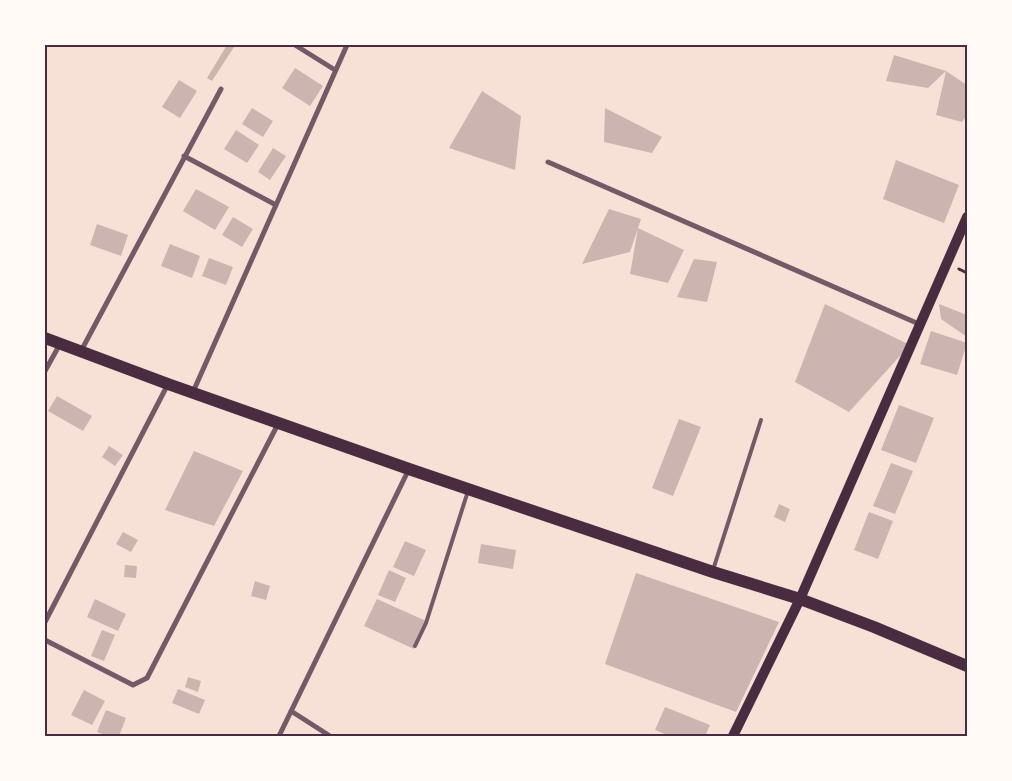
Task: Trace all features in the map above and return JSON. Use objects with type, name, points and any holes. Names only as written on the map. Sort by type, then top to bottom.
[{"type":"main road","points":[[733,736],[800,599],[967,217]]},
{"type":"main road","points":[[45,338],[278,424],[713,572],[800,599],[874,627],[967,666]]},
{"type":"street","points":[[295,45],[335,70]]},
{"type":"street","points":[[193,392],[346,45]]},
{"type":"street","points":[[81,351],[221,89]]},
{"type":"street","points":[[184,156],[276,205]]},
{"type":"street","points":[[548,162],[919,324]]},
{"type":"street","points":[[45,372],[60,344]]},
{"type":"street","points":[[45,622],[168,384]]},
{"type":"street","points":[[45,640],[133,685],[148,678],[278,424]]},
{"type":"street","points":[[279,736],[409,469]]},
{"type":"street","points":[[291,711],[330,736]]},
{"type":"lane","points":[[713,572],[760,420]]},
{"type":"lane","points":[[415,646],[426,623],[468,489]]},
{"type":"building","points":[[227,45],[234,47],[212,81],[207,78]]},
{"type":"building","points":[[894,55],[946,71],[928,88],[886,81]]},
{"type":"building","points":[[295,68],[323,86],[310,106],[282,88]]},
{"type":"building","points":[[946,71],[967,85],[967,115],[962,122],[936,115]]},
{"type":"building","points":[[179,80],[197,91],[180,118],[162,107]]},
{"type":"building","points":[[482,91],[521,116],[515,170],[449,148]]},
{"type":"building","points":[[252,108],[273,121],[263,137],[242,124]]},
{"type":"building","points":[[605,108],[662,137],[652,153],[604,142]]},
{"type":"building","points":[[236,130],[259,145],[247,163],[224,149]]},
{"type":"building","points":[[273,148],[286,156],[270,180],[258,172]]},
{"type":"building","points":[[896,160],[959,185],[944,223],[883,199]]},
{"type":"building","points":[[196,189],[229,207],[215,230],[183,211]]},
{"type":"building","points":[[609,209],[641,219],[630,252],[582,264]]},
{"type":"building","points":[[233,217],[253,229],[242,247],[222,235]]},
{"type":"building","points":[[97,224],[128,235],[121,256],[90,245]]},
{"type":"building","points":[[638,228],[684,250],[668,283],[630,274]]},
{"type":"building","points":[[170,244],[200,256],[192,278],[161,266]]},
{"type":"building","points":[[209,258],[233,267],[226,285],[202,276]]},
{"type":"building","points":[[694,259],[717,262],[707,302],[677,297]]},
{"type":"building","points":[[825,304],[910,345],[849,412],[795,382]]},
{"type":"building","points":[[939,304],[967,315],[967,337],[941,319]]},
{"type":"building","points":[[931,331],[967,343],[957,375],[920,364]]},
{"type":"building","points":[[57,396],[92,416],[83,431],[48,411]]},
{"type":"building","points":[[899,405],[934,418],[916,463],[881,450]]},
{"type":"building","points":[[679,419],[701,427],[673,496],[652,488]]},
{"type":"building","points":[[109,446],[123,455],[115,466],[102,457]]},
{"type":"building","points":[[194,451],[243,471],[214,526],[165,510]]},
{"type":"building","points":[[891,463],[913,471],[895,514],[873,506]]},
{"type":"building","points":[[779,504],[790,509],[785,522],[774,517]]},
{"type":"building","points":[[869,512],[893,521],[878,559],[854,550]]},
{"type":"building","points":[[123,532],[138,540],[131,552],[116,544]]},
{"type":"building","points":[[405,541],[426,550],[414,576],[393,567]]},
{"type":"building","points":[[481,544],[516,550],[513,569],[478,563]]},
{"type":"building","points":[[125,565],[137,566],[136,578],[124,577]]},
{"type":"building","points":[[389,570],[406,578],[395,602],[378,595]]},
{"type":"building","points":[[636,573],[779,622],[736,712],[605,664]]},
{"type":"building","points":[[255,581],[270,586],[266,600],[251,596]]},
{"type":"building","points":[[95,599],[126,614],[118,631],[87,617]]},
{"type":"building","points":[[377,599],[426,621],[414,649],[364,626]]},
{"type":"building","points":[[102,630],[115,635],[104,661],[91,656]]},
{"type":"building","points":[[188,677],[201,681],[198,692],[185,687]]},
{"type":"building","points":[[178,689],[205,700],[199,714],[172,703]]},
{"type":"building","points":[[84,690],[105,701],[92,725],[71,715]]},
{"type":"building","points":[[665,707],[710,725],[705,736],[670,736],[655,730]]},
{"type":"building","points":[[106,710],[126,718],[119,736],[108,736],[97,732]]}]
